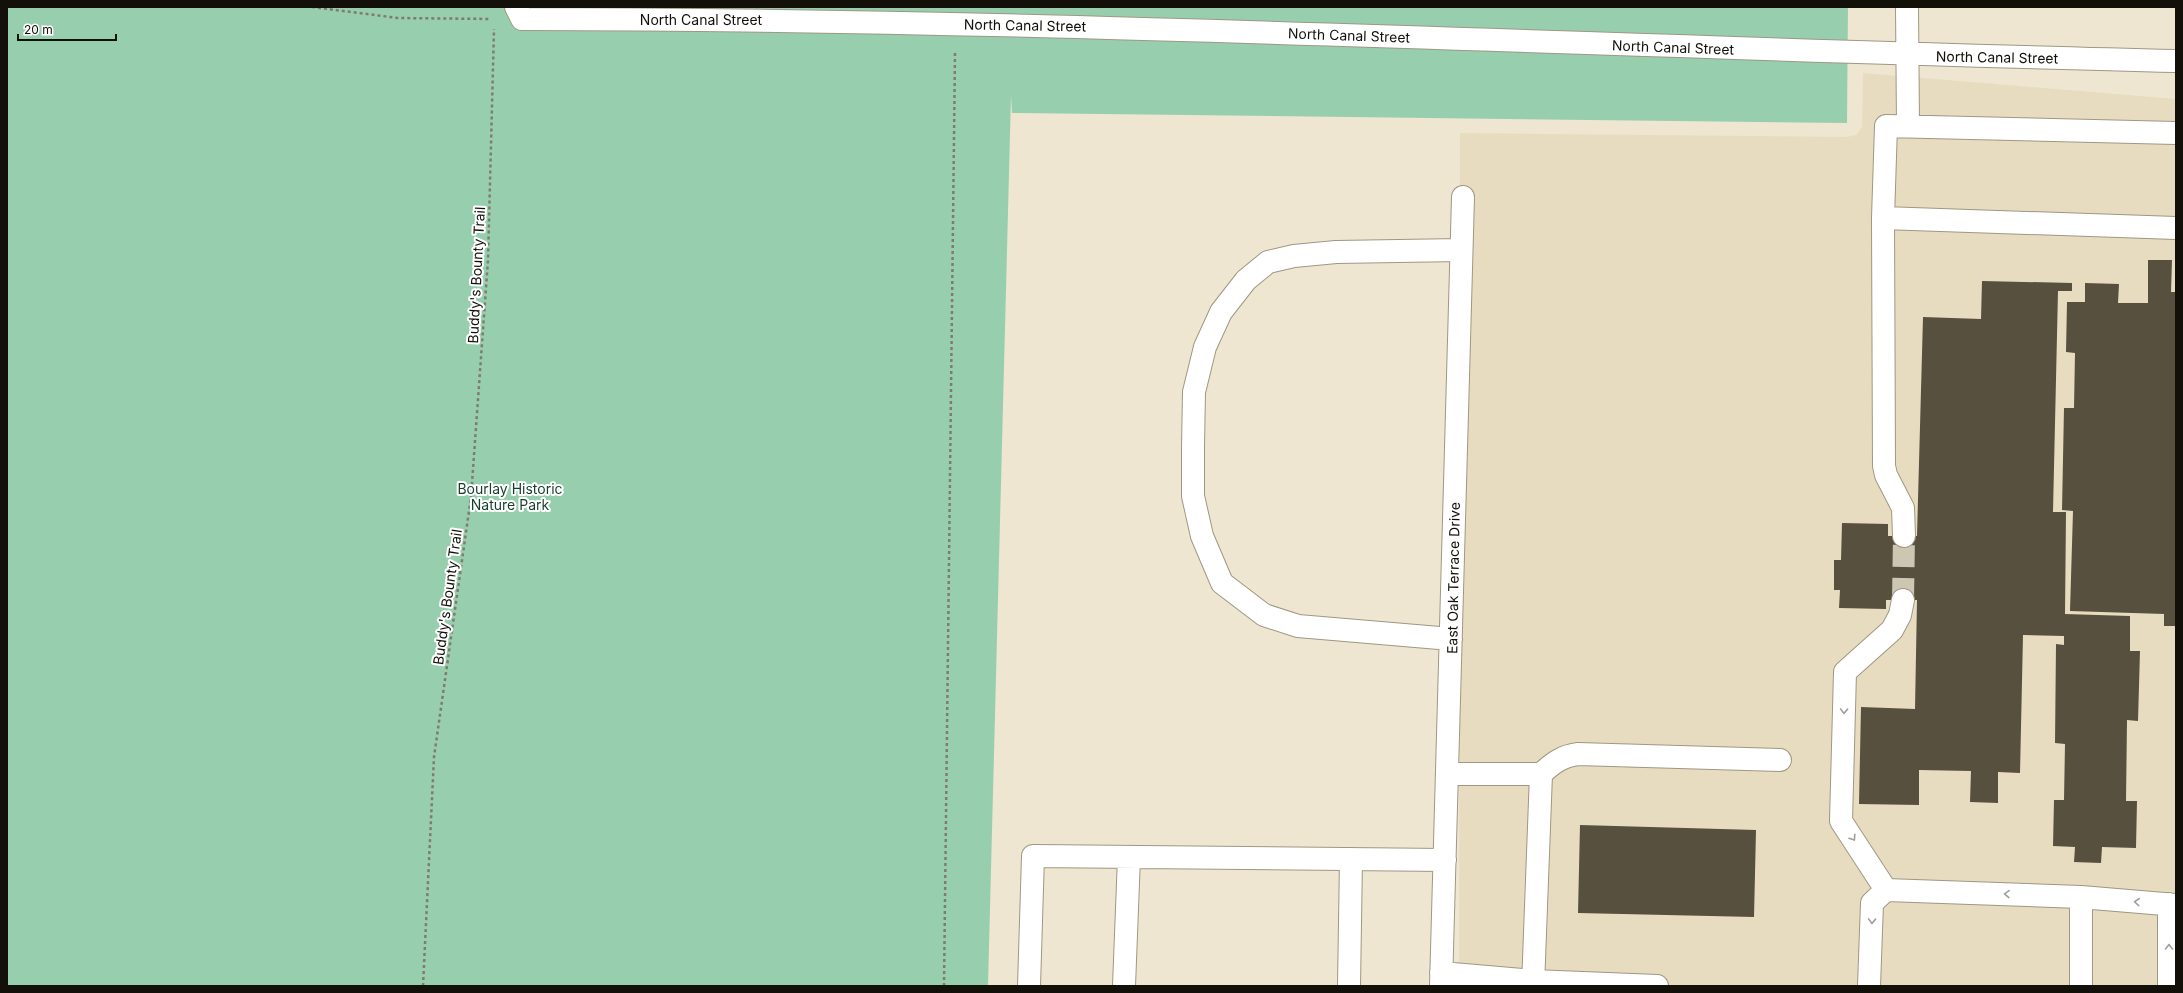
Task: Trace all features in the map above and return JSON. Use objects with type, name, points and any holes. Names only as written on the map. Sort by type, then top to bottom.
[{"type":"street","points":[[1907,7],[1908,126]]},
{"type":"street","name":"North Canal Street","points":[[519,13],[955,23],[1908,55],[2176,61]]},
{"type":"street","points":[[1904,536],[1903,508],[1886,475],[1884,466],[1883,218],[1886,126],[2176,133]]},
{"type":"street","name":"East Oak Terrace Drive","points":[[1441,973],[1448,774],[1462,197]]},
{"type":"street","points":[[1883,218],[2176,228]]},
{"type":"street","points":[[1451,639],[1298,626],[1264,615],[1222,583],[1202,536],[1193,496],[1194,392],[1205,347],[1221,312],[1246,280],[1268,262],[1294,256],[1336,252],[1461,250]]},
{"type":"street","points":[[1886,890],[1841,820],[1845,672],[1892,630],[1900,615],[1903,600]]},
{"type":"street","points":[[1448,774],[1541,774],[1557,760],[1567,755],[1578,754],[1780,760]]},
{"type":"street","points":[[1533,984],[1541,774]]},
{"type":"street","points":[[1029,986],[1033,856],[1445,860]]},
{"type":"street","points":[[1124,986],[1129,857]]},
{"type":"street","points":[[1348,986],[1351,859]]},
{"type":"street","points":[[1869,986],[1872,903],[1886,890],[2081,897],[2172,904],[2169,986]]},
{"type":"street","points":[[2081,897],[2081,986]]},
{"type":"street","points":[[1441,973],[1533,984],[1656,986]]},
{"type":"path","points":[[312,7],[398,18],[494,19],[519,13]]},
{"type":"path","name":"Buddy's Bounty Trail","points":[[424,986],[434,757],[472,489],[488,260],[494,19]]},
{"type":"path","points":[[944,986],[955,23]]},
{"type":"shaded area","points":[[1863,73],[2176,99],[2176,986],[1459,986],[1460,133],[1847,137],[1856,135],[1862,127]]},
{"type":"green space","name":"Bourlay Historic Nature Park","points":[[7,7],[1848,7],[1847,123],[1012,113],[1011,96],[988,986],[7,986]]},
{"type":"building","points":[[2148,260],[2172,260],[2171,292],[2176,292],[2176,626],[2164,626],[2164,614],[2070,611],[2073,511],[2062,510],[2064,408],[2074,408],[2075,353],[2066,352],[2067,302],[2085,302],[2085,283],[2119,284],[2118,303],[2148,303]]},
{"type":"building","points":[[1982,281],[2072,283],[2072,291],[2058,291],[2053,512],[2066,512],[2065,614],[2130,616],[2130,651],[2140,651],[2138,721],[2127,720],[2126,801],[2137,801],[2136,848],[2102,847],[2101,863],[2074,862],[2075,847],[2053,846],[2054,800],[2064,800],[2065,744],[2055,743],[2056,644],[2064,645],[2064,636],[2023,635],[2020,773],[1998,772],[1998,803],[1970,802],[1971,771],[1919,770],[1919,805],[1859,804],[1861,707],[1915,709],[1917,600],[1886,600],[1886,609],[1839,608],[1840,590],[1834,590],[1834,560],[1841,560],[1842,523],[1888,524],[1888,536],[1917,536],[1923,317],[1981,319]]},
{"type":"building","points":[[1580,825],[1756,830],[1754,917],[1578,913]]},
{"type":"tunnel","points":[[1903,600],[1904,536]]}]
